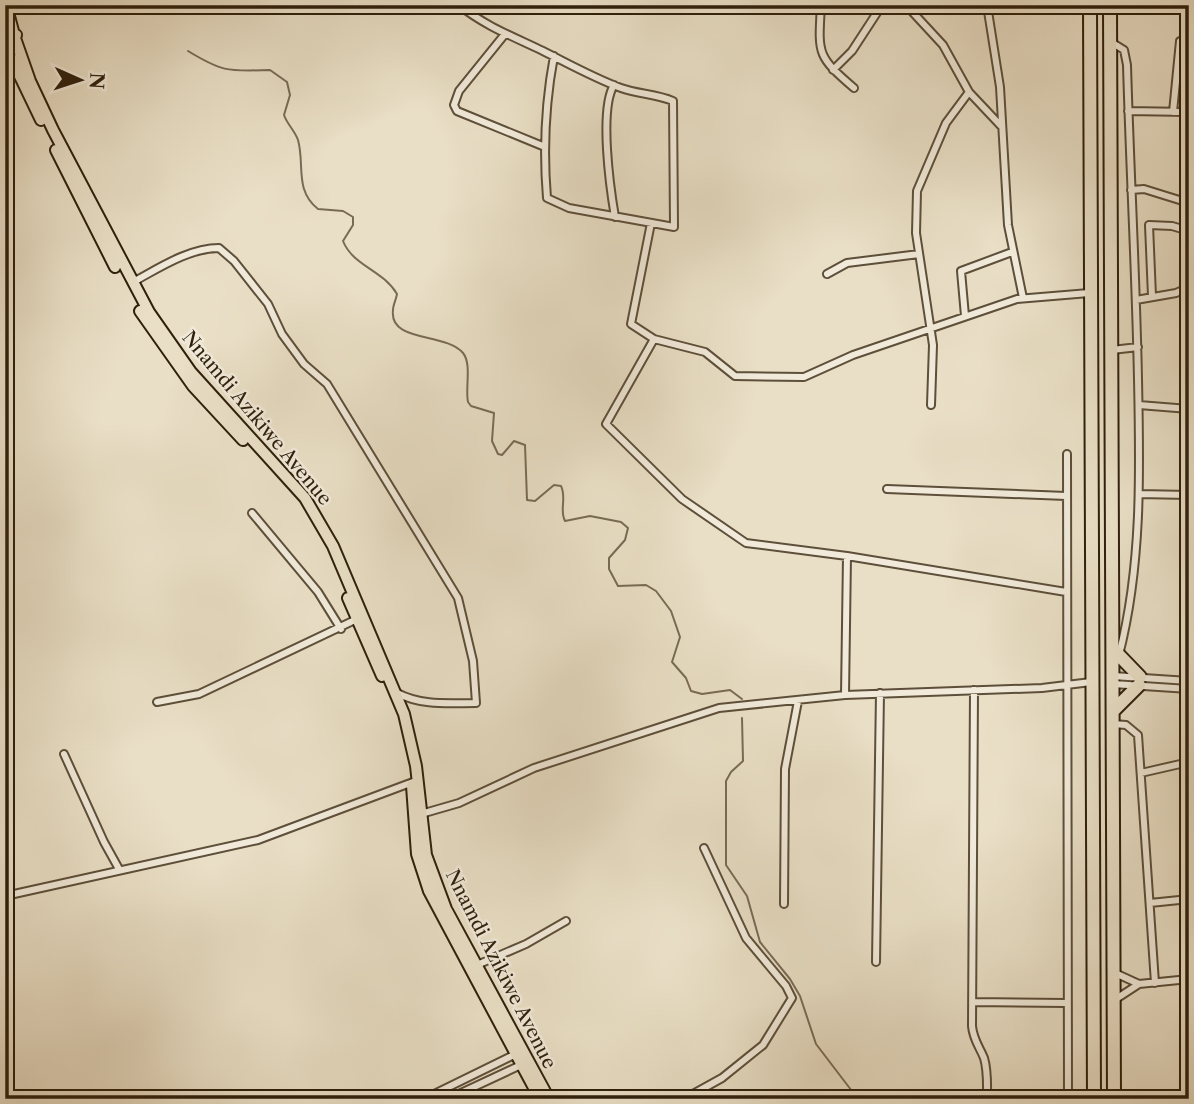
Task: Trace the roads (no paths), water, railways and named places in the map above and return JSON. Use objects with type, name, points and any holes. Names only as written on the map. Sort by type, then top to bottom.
[{"type":"highway","points":[[1090,5],[1094,1099]]},
{"type":"highway","points":[[1110,5],[1110,350],[1116,653],[1113,680],[1114,1099]]},
{"type":"highway","points":[[1113,717],[1139,681],[1116,653]]},
{"type":"main road","points":[[6,5],[9,39]]},
{"type":"main road","name":"Nnamdi Azikiwe Avenue","points":[[9,39],[132,283],[191,372],[312,509],[333,546],[397,693],[412,745],[416,846],[424,880],[540,1099]]},
{"type":"main road","name":"Nnamdi Azikiwe Avenue","points":[[9,39],[139,309],[193,386],[307,513],[326,547],[396,710],[415,782],[432,877],[549,1099]]},
{"type":"street","points":[[459,5],[476,19],[505,34],[554,56],[614,85],[671,100],[674,105],[674,227],[569,208],[547,198],[546,96],[554,56]]},
{"type":"street","points":[[821,5],[821,52],[825,63],[854,89]]},
{"type":"street","points":[[833,70],[852,51],[882,5]]},
{"type":"street","points":[[906,5],[943,45],[969,93],[1002,127]]},
{"type":"street","points":[[987,5],[1000,87],[1008,225],[1023,298]]},
{"type":"street","points":[[505,34],[459,91],[454,105],[457,111],[545,147]]},
{"type":"street","points":[[1173,112],[1177,51],[1180,41],[1189,38]]},
{"type":"street","points":[[1110,41],[1124,50],[1139,405],[1139,494],[1131,599],[1116,653]]},
{"type":"street","points":[[614,85],[609,97],[607,167],[615,217]]},
{"type":"street","points":[[930,405],[932,327],[919,254],[917,191],[946,123],[969,93]]},
{"type":"street","points":[[1128,111],[1189,112]]},
{"type":"street","points":[[1131,190],[1144,189],[1189,203]]},
{"type":"street","points":[[650,223],[631,324],[634,329],[654,339],[705,352],[735,376],[804,377],[853,355],[1023,298],[1090,293]]},
{"type":"street","points":[[1152,296],[1149,225],[1172,226],[1189,231]]},
{"type":"street","points":[[132,283],[171,261],[205,248],[219,248],[234,261],[268,304],[282,334],[304,364],[327,384],[356,428],[458,598],[473,661],[476,703],[429,704],[412,701],[397,693]]},
{"type":"street","points":[[965,316],[961,271],[1012,252]]},
{"type":"street","points":[[827,274],[847,263],[919,254]]},
{"type":"street","points":[[1136,300],[1189,288]]},
{"type":"street","points":[[654,339],[606,425],[634,449],[689,505],[746,544],[847,556],[1066,592]]},
{"type":"street","points":[[1110,350],[1138,347]]},
{"type":"street","points":[[1139,405],[1189,409]]},
{"type":"street","points":[[1067,454],[1068,1099]]},
{"type":"street","points":[[887,489],[1066,496]]},
{"type":"street","points":[[1139,494],[1189,495]]},
{"type":"street","points":[[252,513],[318,592],[341,629]]},
{"type":"street","points":[[845,695],[847,556]]},
{"type":"street","points":[[158,702],[200,694],[341,629],[357,619]]},
{"type":"street","points":[[1113,680],[1189,681]]},
{"type":"street","points":[[1139,681],[1189,689]]},
{"type":"street","points":[[421,814],[459,803],[534,768],[719,708],[845,695],[1091,682]]},
{"type":"street","points":[[974,690],[973,1037],[984,1058],[987,1099]]},
{"type":"street","points":[[876,962],[880,693]]},
{"type":"street","points":[[784,904],[785,769],[798,701]]},
{"type":"street","points":[[1113,717],[1138,735],[1155,983]]},
{"type":"street","points":[[64,754],[119,869]]},
{"type":"street","points":[[1141,773],[1189,762]]},
{"type":"street","points":[[5,896],[258,840],[415,782]]},
{"type":"street","points":[[684,1099],[722,1078],[763,1045],[792,998],[786,986],[746,938],[704,848]]},
{"type":"street","points":[[1150,903],[1189,899]]},
{"type":"street","points":[[477,965],[526,944],[566,920]]},
{"type":"street","points":[[1114,972],[1139,984]]},
{"type":"street","points":[[1114,1000],[1139,984],[1189,979]]},
{"type":"street","points":[[972,1002],[1066,1003]]},
{"type":"street","points":[[424,1099],[519,1060]]},
{"type":"street","points":[[448,1099],[519,1060]]},
{"type":"waterway","points":[[188,51],[227,69],[270,70],[287,82],[290,95],[284,115],[298,140],[306,194],[318,209],[343,211],[353,217],[353,225],[343,241],[354,256],[384,279],[397,294],[393,308],[394,320],[400,328],[409,333],[455,346],[463,353],[468,370],[468,402],[471,406],[494,413],[492,441],[498,454],[502,455],[514,441],[525,445],[527,500],[535,501],[554,485],[561,486],[565,521],[590,516],[621,522],[628,528],[625,540],[609,558],[609,569],[618,586],[646,585],[656,591],[671,611],[680,637],[672,662],[686,678],[691,691],[702,694],[730,690],[742,699]]},
{"type":"waterway","points":[[742,718],[743,761],[726,781],[726,865],[747,896],[760,942],[800,996],[816,1044],[858,1099]]}]
